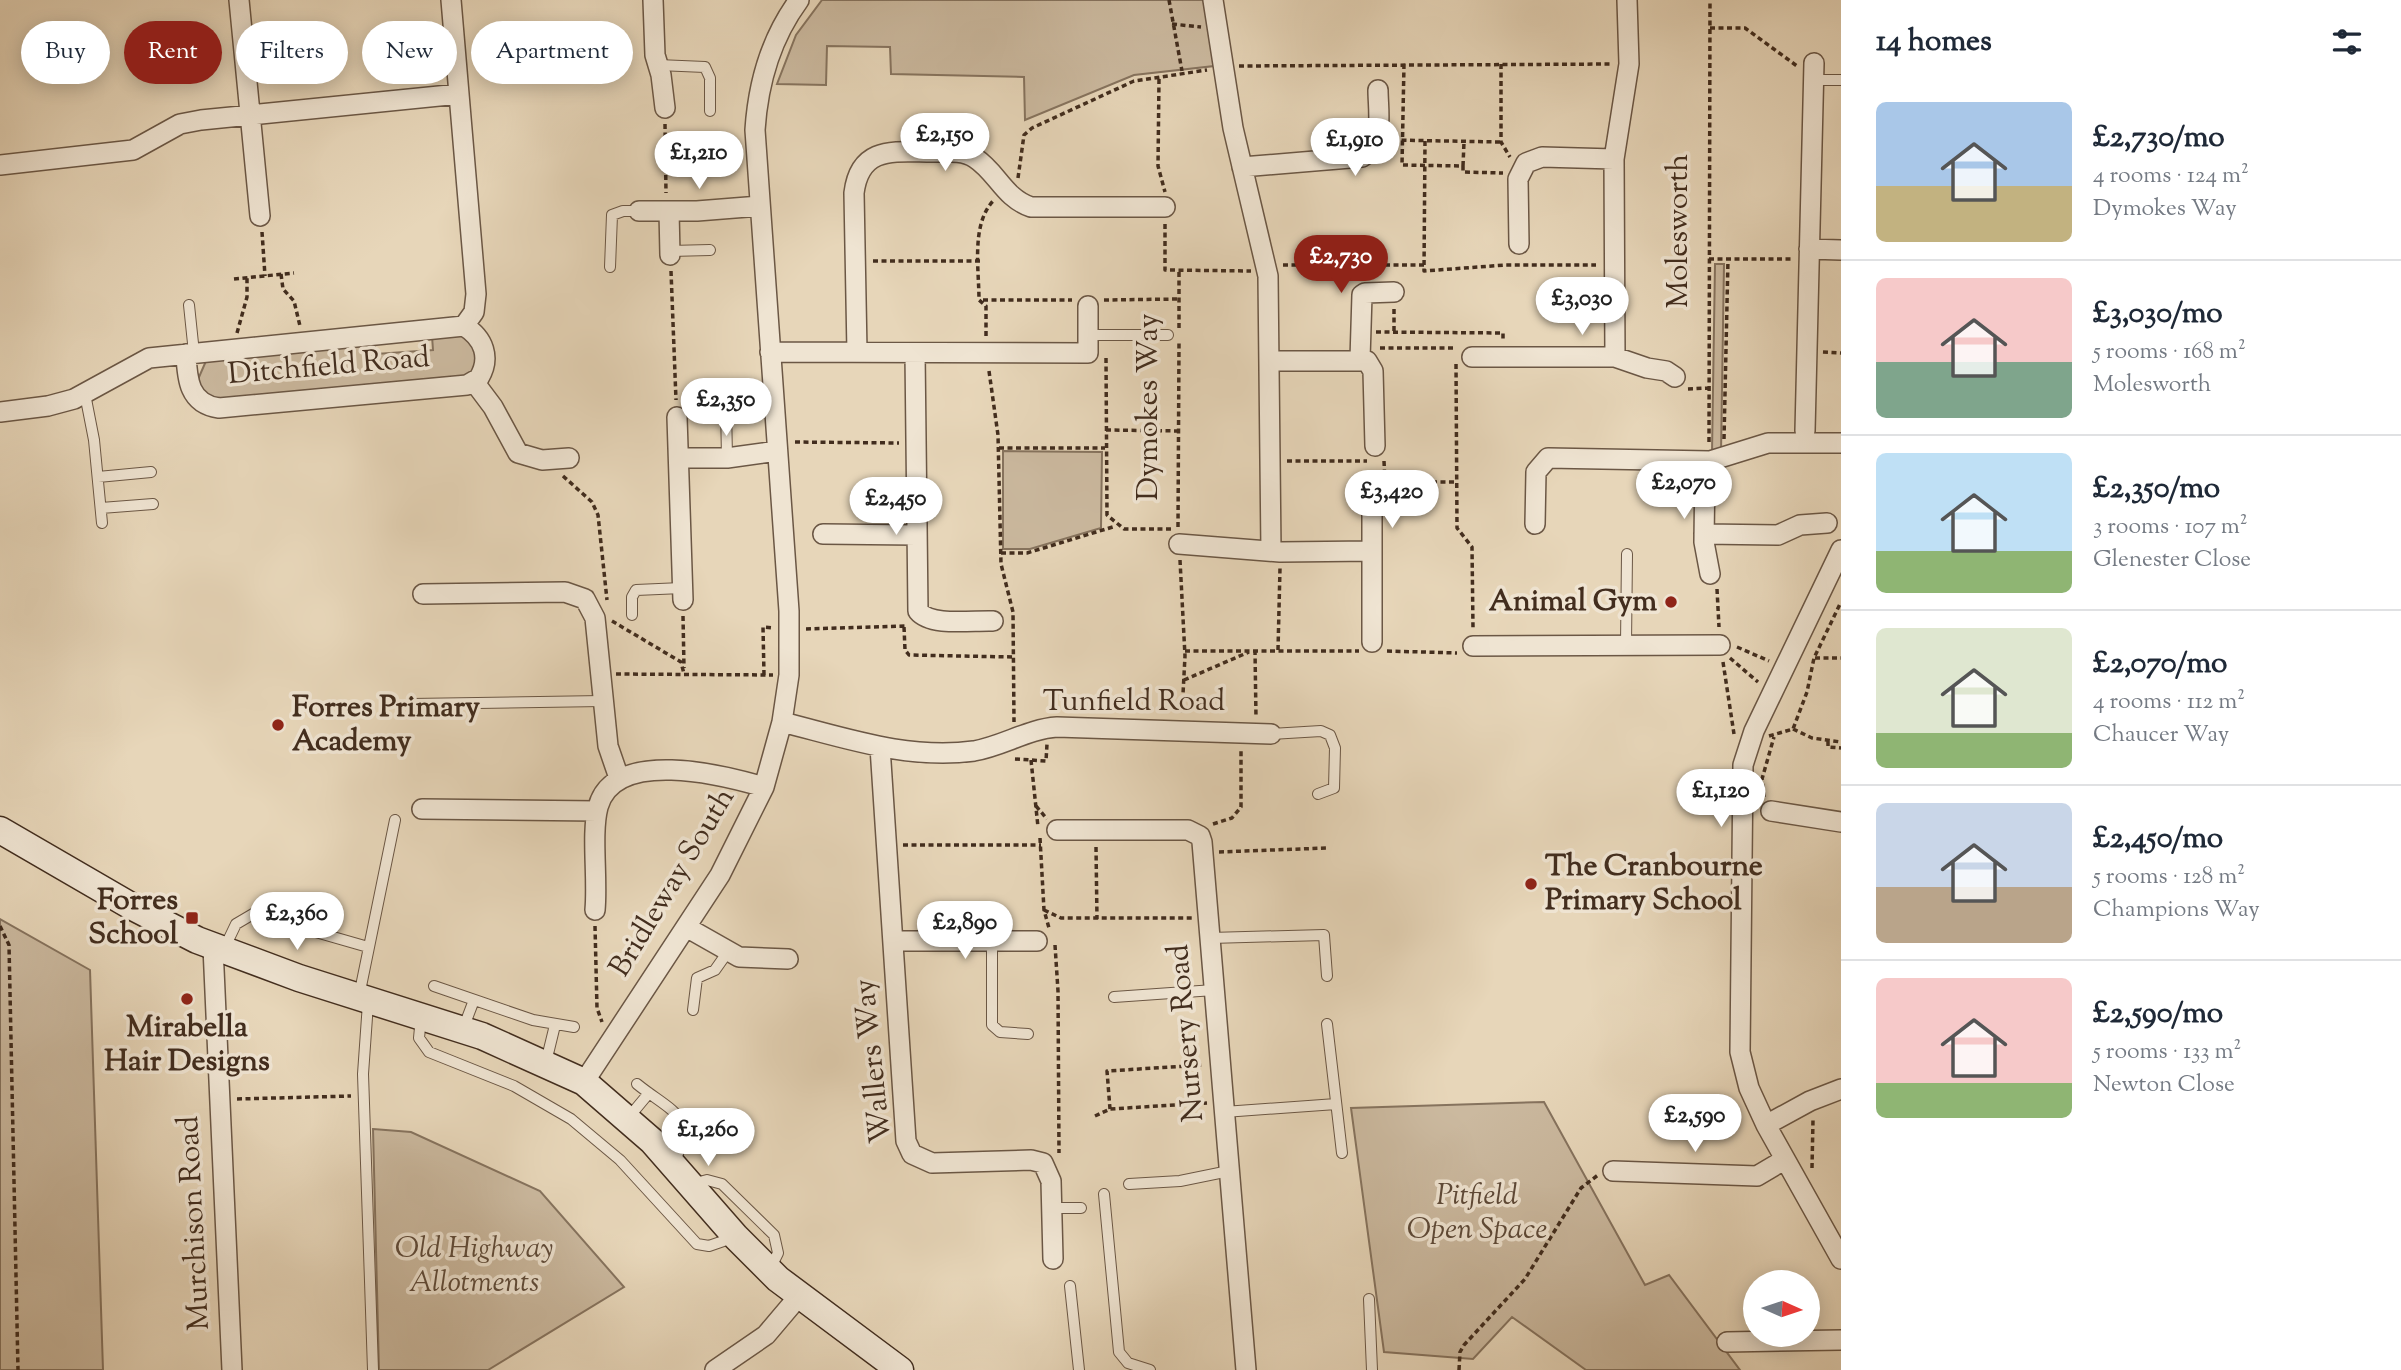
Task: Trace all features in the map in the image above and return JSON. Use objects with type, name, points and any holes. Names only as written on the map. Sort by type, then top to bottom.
[{"type":"street","points":[[239,0],[260,216]]},
{"type":"street","name":"Ditchfield Road","points":[[451,0],[476,294],[474,312],[464,326]]},
{"type":"street","points":[[653,0],[657,65],[664,108]]},
{"type":"street","points":[[1615,357],[1614,159],[1629,64],[1627,0]]},
{"type":"street","name":"Bridleway South","points":[[584,1082],[737,845],[764,787],[782,722],[789,675],[789,611],[755,143],[758,100],[773,46],[794,2]]},
{"type":"street","points":[[1220,3],[1217,29],[1224,76],[1241,167],[1267,268],[1271,461],[1276,552]]},
{"type":"street","points":[[1805,431],[1814,74]]},
{"type":"street","points":[[1241,167],[1363,157],[1373,150],[1377,140],[1378,90]]},
{"type":"street","points":[[0,165],[122,152],[143,146],[180,124],[251,114],[459,94]]},
{"type":"street","points":[[857,352],[855,183],[866,163],[876,156],[891,152],[966,154],[980,162],[1008,193],[1031,207],[1165,207]]},
{"type":"street","points":[[1519,244],[1521,170],[1530,160],[1614,159]]},
{"type":"street","points":[[639,211],[760,206]]},
{"type":"street","points":[[667,211],[670,253]]},
{"type":"street","points":[[1809,254],[1841,250]]},
{"type":"street","points":[[1375,446],[1373,371],[1360,347],[1362,296],[1365,293],[1394,292]]},
{"type":"street","points":[[770,352],[1088,353],[1097,335],[1088,306]]},
{"type":"street","name":"Ditchfield Road","points":[[0,412],[48,406],[85,394],[139,361],[190,353],[304,344],[464,326],[477,336],[485,354],[483,371],[475,383]]},
{"type":"street","points":[[1271,361],[1360,347]]},
{"type":"street","points":[[1464,351],[1504,357],[1615,357],[1647,368],[1667,371],[1675,377]]},
{"type":"street","name":"Ditchfield Road","points":[[190,353],[189,385],[194,395],[208,406],[219,408],[475,383]]},
{"type":"street","points":[[915,353],[917,606],[912,621],[993,621]]},
{"type":"street","name":"Ditchfield Road","points":[[475,383],[493,407],[519,453],[542,460]]},
{"type":"street","points":[[677,417],[683,594]]},
{"type":"street","points":[[1535,524],[1536,472],[1548,458],[1713,460],[1768,443],[1841,443]]},
{"type":"street","points":[[679,458],[727,458],[776,447]]},
{"type":"street","points":[[542,460],[569,458]]},
{"type":"street","points":[[1710,573],[1704,534],[1713,460]]},
{"type":"street","points":[[1372,509],[1376,648]]},
{"type":"street","points":[[1704,534],[1778,535],[1800,525],[1827,523]]},
{"type":"street","points":[[823,534],[916,535]]},
{"type":"street","points":[[1179,536],[1276,552],[1372,551]]},
{"type":"street","points":[[1841,550],[1766,704],[1743,765],[1738,1037],[1743,1069],[1766,1125],[1841,1259]]},
{"type":"street","points":[[423,594],[565,592],[579,596],[590,604],[595,618],[608,746],[619,778]]},
{"type":"street","points":[[1473,646],[1720,645]]},
{"type":"street","name":"Tunfield Road","points":[[782,722],[880,747],[915,753],[958,752],[998,746],[1037,730],[1057,727],[1256,733]]},
{"type":"street","name":"Wallers Way","points":[[880,747],[906,1141],[912,1154],[932,1163],[1031,1160],[1048,1168]]},
{"type":"street","points":[[595,910],[597,811],[603,795],[619,778],[659,771],[700,772],[764,787]]},
{"type":"street","points":[[422,809],[597,811]]},
{"type":"street","points":[[1771,811],[1841,822]]},
{"type":"street","points":[[0,830],[131,906],[218,949],[463,1030],[546,1063],[584,1082],[628,1118],[673,1163],[736,1237],[769,1270],[799,1296],[900,1370]]},
{"type":"street","points":[[1057,830],[1188,830],[1201,844]]},
{"type":"street","name":"Nursery Road","points":[[1201,844],[1246,1370]]},
{"type":"street","points":[[686,927],[727,953],[744,958],[788,959]]},
{"type":"street","name":"Wallers Way","points":[[892,941],[1037,941]]},
{"type":"street","name":"Murchison Road","points":[[218,949],[219,1099],[232,1370]]},
{"type":"street","points":[[1766,1125],[1810,1101],[1841,1089]]},
{"type":"street","points":[[1614,1171],[1757,1176],[1784,1160]]},
{"type":"street","points":[[1048,1168],[1053,1259]]},
{"type":"street","points":[[715,1370],[766,1335],[799,1296]]},
{"type":"street","points":[[1727,1342],[1841,1340]]},
{"type":"lane","points":[[657,65],[705,67],[709,73],[710,111]]},
{"type":"lane","points":[[1814,74],[1841,80]]},
{"type":"lane","points":[[610,267],[612,215],[623,211],[639,211]]},
{"type":"lane","points":[[670,253],[710,250]]},
{"type":"lane","points":[[189,305],[190,353]]},
{"type":"lane","points":[[1097,335],[1168,335]]},
{"type":"lane","points":[[85,394],[102,523]]},
{"type":"lane","points":[[726,407],[727,458]]},
{"type":"lane","points":[[98,477],[151,472]]},
{"type":"lane","points":[[101,508],[153,504]]},
{"type":"lane","points":[[1626,644],[1627,554]]},
{"type":"lane","points":[[632,615],[632,597],[636,590],[683,594]]},
{"type":"lane","points":[[411,704],[602,701]]},
{"type":"lane","points":[[1256,733],[1321,731],[1331,734],[1335,748],[1334,788],[1318,794]]},
{"type":"lane","points":[[373,1370],[364,1096],[364,998],[368,947],[375,928],[395,820]]},
{"type":"lane","points":[[218,949],[236,924],[253,914],[368,947]]},
{"type":"lane","points":[[1210,938],[1320,934],[1327,943],[1327,976]]},
{"type":"lane","points":[[992,941],[992,1024],[1000,1032],[1028,1034]]},
{"type":"lane","points":[[693,1010],[697,978],[715,970],[727,953]]},
{"type":"lane","points":[[434,986],[555,1025],[574,1027]]},
{"type":"lane","points":[[1114,997],[1214,990]]},
{"type":"lane","points":[[463,1030],[474,1000]]},
{"type":"lane","points":[[421,1016],[417,1029],[419,1038],[429,1052],[514,1086],[571,1119],[620,1160],[697,1244],[722,1244],[736,1237]]},
{"type":"lane","points":[[1327,1024],[1342,1153]]},
{"type":"lane","points":[[546,1063],[555,1025]]},
{"type":"lane","points":[[637,1084],[679,1119],[686,1129],[686,1140],[673,1163]]},
{"type":"lane","points":[[628,1118],[649,1093]]},
{"type":"lane","points":[[1223,1107],[1336,1104]]},
{"type":"lane","points":[[1129,1184],[1180,1181],[1229,1171]]},
{"type":"lane","points":[[691,1185],[707,1180],[722,1184],[774,1235],[778,1253],[769,1270]]},
{"type":"lane","points":[[1104,1194],[1119,1352],[1128,1363],[1150,1370]]},
{"type":"lane","points":[[1052,1208],[1081,1209]]},
{"type":"lane","points":[[1070,1286],[1079,1370]]},
{"type":"lane","points":[[1368,1299],[1372,1370]]},
{"type":"path","points":[[1169,0],[1182,72]]},
{"type":"path","name":"Molesworth","points":[[1710,0],[1709,260],[1713,460]]},
{"type":"path","points":[[1172,24],[1217,29]]},
{"type":"path","points":[[1710,28],[1745,28],[1814,74]]},
{"type":"path","points":[[1404,64],[1402,166],[1463,166]]},
{"type":"path","points":[[1502,64],[1501,142],[1507,155],[1521,170]]},
{"type":"path","points":[[1014,739],[1013,612],[1003,575],[999,448],[986,353],[987,313],[983,300],[979,300],[979,261],[981,219],[1008,193],[1026,132],[1134,81],[1208,70],[1224,76],[1241,65],[1629,64]]},
{"type":"path","name":"Dymokes Way","points":[[1159,79],[1158,166],[1165,207],[1165,270],[1424,265]]},
{"type":"path","points":[[664,108],[667,211]]},
{"type":"path","points":[[1377,140],[1501,142]]},
{"type":"path","points":[[1424,141],[1424,271],[1506,265],[1614,265]]},
{"type":"path","points":[[1464,142],[1463,172],[1521,170]]},
{"type":"path","points":[[260,216],[265,276]]},
{"type":"path","points":[[670,253],[677,417]]},
{"type":"path","points":[[1709,260],[1809,254]]},
{"type":"path","points":[[1713,460],[1728,259]]},
{"type":"path","points":[[855,261],[979,261]]},
{"type":"path","name":"Dymokes Way","points":[[1179,271],[1179,536],[1185,651],[1181,730]]},
{"type":"path","points":[[234,279],[294,273]]},
{"type":"path","points":[[281,274],[283,289],[296,306],[304,344]]},
{"type":"path","points":[[234,349],[238,323],[247,297],[247,277]]},
{"type":"path","points":[[1360,347],[1503,333],[1504,357]]},
{"type":"path","points":[[1097,335],[1106,430],[1106,510],[1110,520],[1124,530],[1179,536]]},
{"type":"path","points":[[1185,651],[1376,648],[1474,653],[1472,547],[1457,527],[1464,351],[1360,347]]},
{"type":"path","points":[[1106,430],[1180,430]]},
{"type":"path","points":[[776,447],[915,443]]},
{"type":"path","points":[[999,448],[1106,448]]},
{"type":"path","points":[[542,460],[575,486],[595,508],[600,522],[607,606]]},
{"type":"path","points":[[1271,461],[1384,460],[1385,482],[1457,482]]},
{"type":"path","points":[[1001,553],[1027,553],[1116,526]]},
{"type":"path","points":[[1276,552],[1278,650]]},
{"type":"path","points":[[1710,573],[1717,589],[1720,645],[1736,747]]},
{"type":"path","points":[[683,594],[684,674]]},
{"type":"path","points":[[1793,729],[1810,682],[1814,658],[1841,602]]},
{"type":"path","points":[[610,633],[608,619],[681,662],[684,674]]},
{"type":"path","points":[[803,629],[912,621],[905,650],[909,655],[1014,657]]},
{"type":"path","points":[[764,675],[763,627],[774,628]]},
{"type":"path","points":[[1720,645],[1727,643],[1774,663]]},
{"type":"path","points":[[1720,645],[1733,662],[1752,674],[1763,688],[1766,704]]},
{"type":"path","points":[[1184,680],[1254,650]]},
{"type":"path","name":"Tunfield Road","points":[[1201,844],[1214,823],[1232,818],[1241,807],[1256,733],[1254,650]]},
{"type":"path","points":[[1814,658],[1841,658]]},
{"type":"path","points":[[600,674],[789,675]]},
{"type":"path","points":[[1798,676],[1810,682]]},
{"type":"path","points":[[1754,731],[1774,736],[1793,729],[1828,741],[1841,742]]},
{"type":"path","points":[[1771,811],[1765,803],[1762,779],[1774,736]]},
{"type":"path","points":[[1828,741],[1828,747],[1841,748]]},
{"type":"path","points":[[1031,760],[1041,845],[1044,910],[1054,935],[1058,991],[1061,1144],[1057,1156],[1048,1168]]},
{"type":"path","points":[[1095,831],[1097,919]]},
{"type":"path","points":[[1201,844],[1326,848]]},
{"type":"path","points":[[887,845],[1041,845]]},
{"type":"path","points":[[595,910],[598,1016],[603,1024],[616,1033]]},
{"type":"path","points":[[1044,910],[1061,918],[1208,918]]},
{"type":"path","points":[[0,926],[9,945],[18,1370]]},
{"type":"path","points":[[1110,1109],[1107,1071],[1219,1064]]},
{"type":"path","points":[[219,1099],[364,1096]]},
{"type":"path","points":[[1810,1101],[1813,1117],[1811,1205]]},
{"type":"path","points":[[1095,1116],[1110,1109],[1223,1107]]},
{"type":"path","points":[[1460,1370],[1460,1352],[1464,1345],[1525,1279],[1581,1188],[1592,1177],[1614,1171]]},
{"type":"green space","points":[[822,0],[1204,0],[1214,66],[1134,75],[1025,120],[1024,77],[891,74],[890,47],[827,46],[826,85],[777,84],[796,35]]},
{"type":"green space","points":[[1715,264],[1724,264],[1721,453],[1712,453]]},
{"type":"green space","points":[[462,335],[472,343],[478,359],[472,373],[453,380],[450,377],[218,399],[209,398],[199,388],[199,377],[206,361],[374,342],[376,354],[433,350],[432,336]]},
{"type":"green space","points":[[1003,451],[1102,452],[1101,528],[1030,549],[1003,549]]},
{"type":"green space","points":[[0,919],[90,970],[103,1370],[0,1370]]},
{"type":"green space","name":"Pitfield Open Space","points":[[1544,1102],[1645,1285],[1669,1275],[1740,1370],[1586,1370],[1512,1317],[1473,1359],[1384,1352],[1351,1108]]},
{"type":"green space","name":"Old Highway Allotments","points":[[373,1129],[411,1132],[540,1191],[624,1287],[488,1370],[379,1370]]},
{"type":"place","name":"Animal Gym","points":[[1671,602]]},
{"type":"place","name":"Forres Primary Academy","points":[[278,725]]},
{"type":"place","name":"The Cranbourne Primary School","points":[[1531,884]]},
{"type":"place","name":"Forres School","points":[[192,918]]},
{"type":"place","name":"Mirabella Hair Designs","points":[[187,999]]}]
